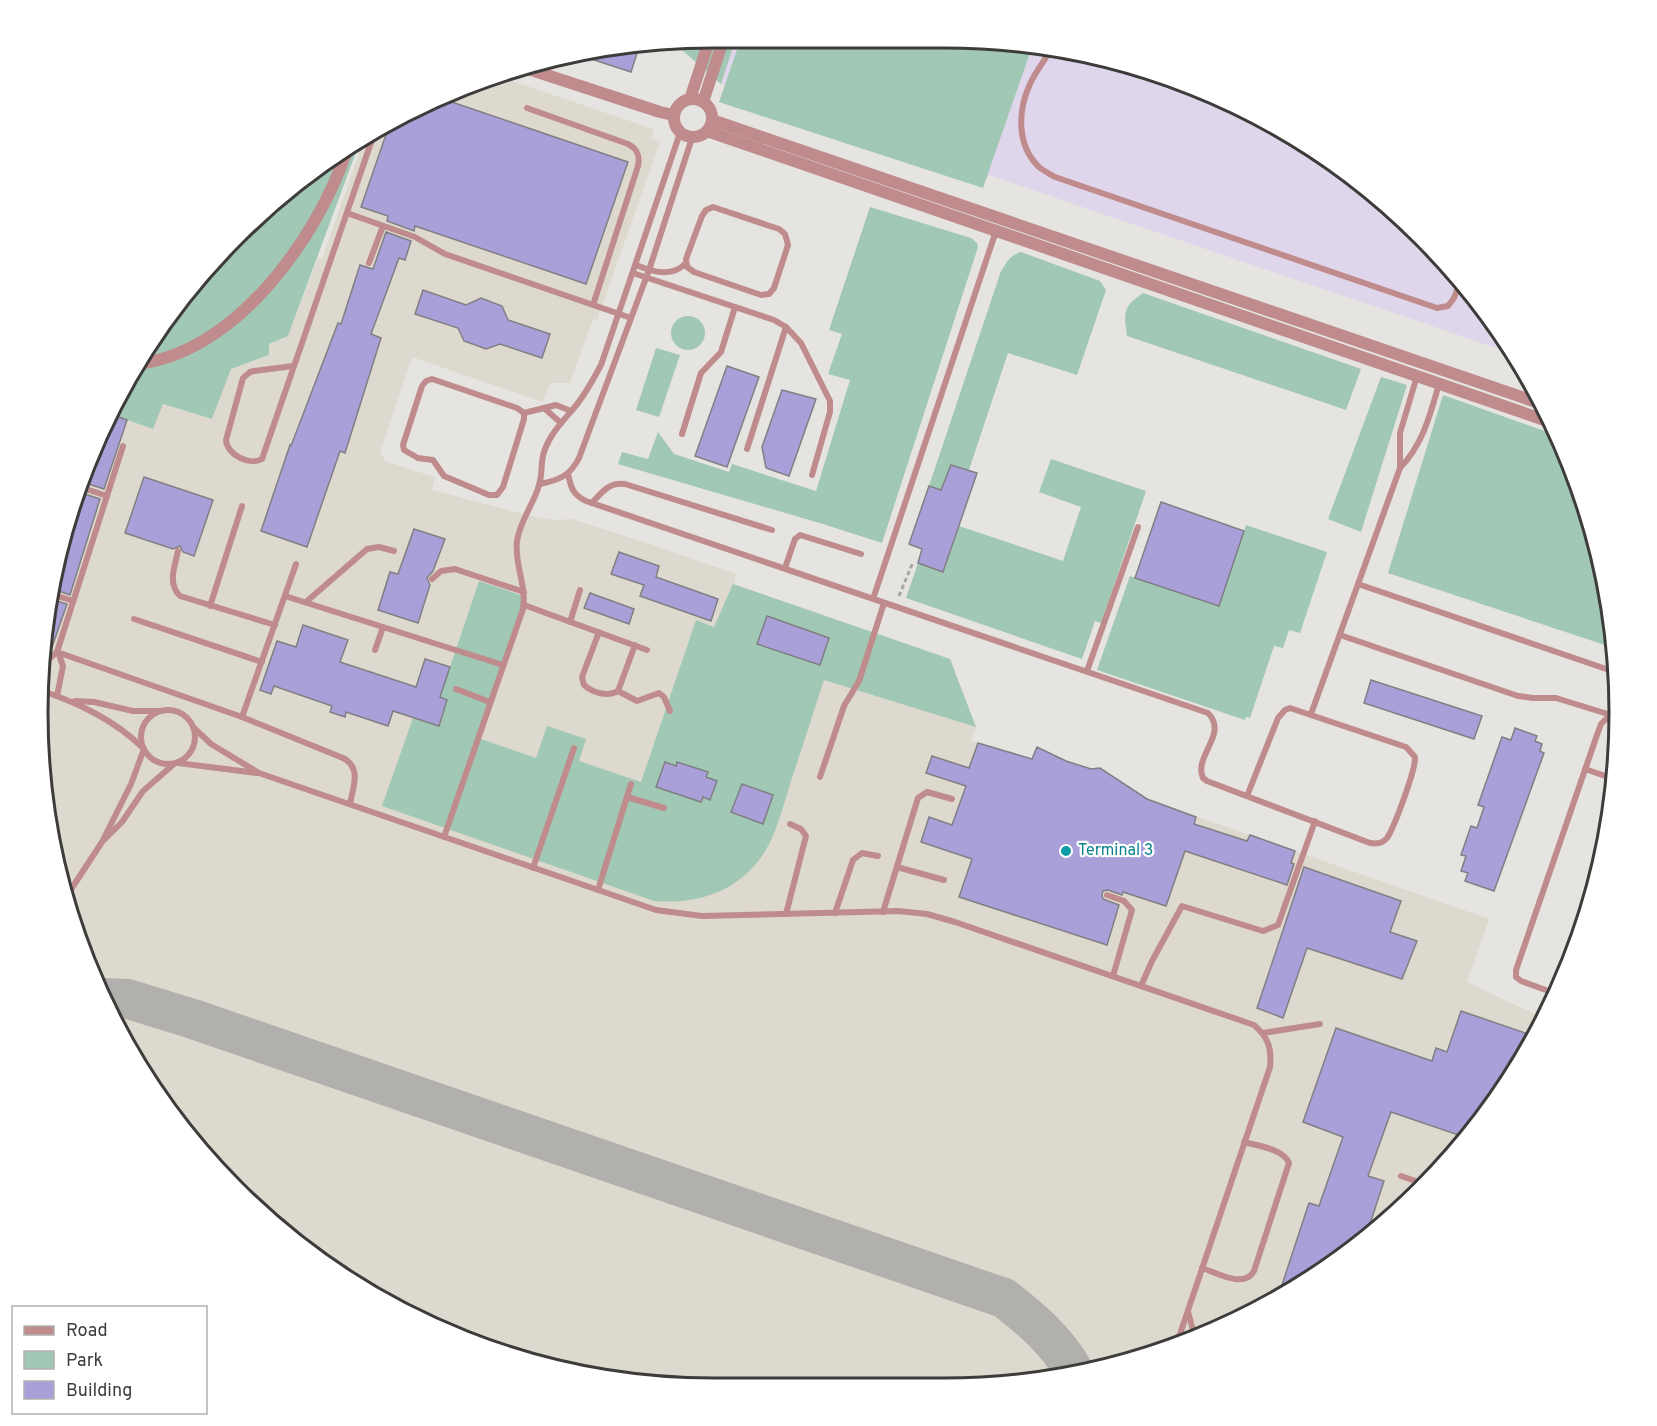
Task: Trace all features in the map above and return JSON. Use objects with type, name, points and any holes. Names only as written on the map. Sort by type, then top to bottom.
[{"type":"street","points":[[690,99],[707,48]]},
{"type":"street","points":[[703,102],[721,48]]},
{"type":"street","points":[[539,72],[673,115]]},
{"type":"street","points":[[690,99],[703,102],[708,107],[710,125],[701,136],[692,138],[680,133],[673,122],[673,115],[679,104],[690,99]]},
{"type":"street","points":[[710,125],[998,225],[1126,276],[1540,418]]},
{"type":"street","points":[[149,361],[173,356],[219,331],[273,281],[316,222],[333,189],[343,160]]},
{"type":"street","points":[[998,225],[1130,263],[1530,400]]},
{"type":"street","points":[[1126,276],[1130,263]]},
{"type":"street","points":[[1417,376],[1421,363]]},
{"type":"street","points":[[1440,383],[1444,370]]},
{"type":"lane","points":[[1047,57],[1030,83],[1022,108],[1021,128],[1027,149],[1039,166],[1054,177],[1437,308],[1448,306],[1457,290]]},
{"type":"lane","points":[[527,108],[628,144],[638,153],[638,166],[592,305]]},
{"type":"lane","points":[[444,837],[524,605],[517,543],[540,484],[541,460],[545,448],[561,423],[584,395],[601,365],[620,315],[680,133]]},
{"type":"lane","points":[[540,484],[560,480],[568,474],[579,458],[649,270],[692,138]]},
{"type":"lane","points":[[293,366],[254,371],[243,378],[226,441],[228,450],[232,453],[253,461],[262,459],[371,143]]},
{"type":"lane","points":[[636,265],[669,273],[679,270],[686,263],[703,213],[709,208],[716,208],[779,229],[788,237],[788,245],[774,288],[765,296],[694,272],[686,263]]},
{"type":"lane","points":[[347,213],[415,237],[445,254],[631,318]]},
{"type":"lane","points":[[873,599],[998,225]]},
{"type":"lane","points":[[369,263],[383,226]]},
{"type":"lane","points":[[633,273],[774,320],[786,327],[801,343],[830,401],[830,412],[812,475]]},
{"type":"lane","points":[[681,434],[701,373],[721,352],[735,307]]},
{"type":"lane","points":[[747,449],[786,327]]},
{"type":"lane","points":[[1400,468],[1400,433],[1417,376]]},
{"type":"lane","points":[[524,413],[503,487],[496,495],[489,495],[444,476],[433,460],[418,458],[403,448],[424,383],[429,380],[517,408],[524,413],[555,405],[572,411]]},
{"type":"lane","points":[[1311,714],[1400,468],[1414,451],[1426,430],[1440,383]]},
{"type":"lane","points":[[544,408],[561,423]]},
{"type":"lane","points":[[50,658],[57,652],[123,446]]},
{"type":"lane","points":[[568,474],[574,493],[592,503],[1208,713],[1215,730],[1201,766],[1201,774],[1207,781],[1370,843],[1382,842],[1390,832],[1415,764],[1415,757],[1406,747],[1290,708],[1281,713],[1247,796]]},
{"type":"lane","points":[[592,503],[606,488],[619,483],[626,484],[772,530]]},
{"type":"lane","points":[[87,489],[107,496]]},
{"type":"lane","points":[[210,606],[242,506]]},
{"type":"lane","points":[[1087,671],[1138,527]]},
{"type":"lane","points":[[785,568],[795,539],[800,535],[861,554]]},
{"type":"lane","points":[[306,602],[367,549],[379,547],[394,551]]},
{"type":"lane","points":[[178,550],[172,579],[175,591],[187,599],[275,625]]},
{"type":"lane","points":[[242,717],[296,564]]},
{"type":"lane","points":[[432,579],[441,571],[455,569],[524,592]]},
{"type":"lane","points":[[1358,584],[1608,670]]},
{"type":"lane","points":[[570,622],[580,590]]},
{"type":"lane","points":[[285,596],[503,665]]},
{"type":"lane","points":[[59,597],[74,602]]},
{"type":"lane","points":[[820,777],[844,706],[859,681],[884,603]]},
{"type":"lane","points":[[524,605],[647,650]]},
{"type":"lane","points":[[134,619],[262,662]]},
{"type":"lane","points":[[375,650],[383,627]]},
{"type":"lane","points":[[598,632],[582,681],[586,688],[607,694],[618,691],[637,701],[658,693],[664,697],[670,711]]},
{"type":"lane","points":[[1340,636],[1518,696],[1556,698],[1609,714]]},
{"type":"lane","points":[[618,691],[635,645]]},
{"type":"lane","points":[[57,652],[63,666],[57,696]]},
{"type":"lane","points":[[57,652],[242,717],[349,761],[356,773],[350,804]]},
{"type":"lane","points":[[456,690],[490,702]]},
{"type":"lane","points":[[48,693],[74,702],[119,727],[153,760],[160,763],[203,764],[245,773],[259,773]]},
{"type":"lane","points":[[74,702],[94,702],[133,711],[169,710],[183,715],[211,744],[259,773],[642,906],[671,913],[702,916],[913,912],[941,918],[1254,1025],[1269,1043],[1270,1067],[1180,1334]]},
{"type":"lane","points":[[72,888],[102,842],[131,784],[143,748],[141,735],[146,722],[150,717],[162,711]]},
{"type":"lane","points":[[1547,991],[1521,981],[1516,973],[1599,728],[1609,717]]},
{"type":"lane","points":[[102,842],[122,822],[143,791],[189,754],[195,741],[193,727]]},
{"type":"lane","points":[[533,868],[574,748]]},
{"type":"lane","points":[[1585,769],[1606,777]]},
{"type":"lane","points":[[598,890],[631,784]]},
{"type":"lane","points":[[883,912],[918,798],[927,792],[952,799]]},
{"type":"lane","points":[[627,797],[664,808]]},
{"type":"lane","points":[[1141,986],[1182,906],[1263,931],[1278,925],[1315,821]]},
{"type":"lane","points":[[786,914],[806,836],[790,824]]},
{"type":"lane","points":[[835,913],[853,860],[862,853],[878,856]]},
{"type":"lane","points":[[897,867],[944,880]]},
{"type":"lane","points":[[1107,895],[1124,901],[1132,910],[1113,976]]},
{"type":"lane","points":[[1263,1033],[1320,1024]]},
{"type":"lane","points":[[1202,1268],[1243,1280],[1250,1277],[1254,1271],[1289,1163],[1281,1153],[1244,1142]]},
{"type":"lane","points":[[1401,1176],[1416,1181]]},
{"type":"lane","points":[[1187,1310],[1192,1329]]},
{"type":"path","points":[[895,606],[913,562]]},
{"type":"shaded area","points":[[733,48],[987,49],[1074,61],[1158,83],[1238,117],[1277,137],[1349,185],[1414,243],[1444,275],[1472,308],[1500,349],[721,84]]},
{"type":"shaded area","points":[[509,80],[654,129],[651,138],[660,142],[597,320],[593,319],[570,383],[550,383],[543,402],[412,357],[380,453],[387,462],[435,477],[432,490],[535,517],[557,520],[572,519],[650,544],[736,574],[734,584],[950,659],[976,727],[971,741],[1032,759],[1037,747],[1066,761],[1091,769],[1100,768],[1147,799],[1489,919],[1467,982],[1536,1015],[1520,1046],[1472,1118],[1414,1183],[1382,1213],[1349,1241],[1277,1289],[1238,1309],[1158,1343],[1074,1365],[987,1377],[670,1377],[583,1365],[499,1343],[419,1309],[380,1289],[308,1241],[243,1183],[185,1118],[137,1046],[117,1007],[83,927],[61,843],[49,756],[48,713],[49,670],[61,583],[83,499],[118,417],[153,429],[162,404],[212,419],[231,369],[269,355],[269,344],[288,336],[318,258],[322,259],[360,150],[419,117],[499,83]]},
{"type":"green space","points":[[733,48],[721,84],[681,49]]},
{"type":"green space","points":[[738,48],[944,48],[987,49],[1030,54],[983,188],[719,102]]},
{"type":"green space","points":[[356,152],[288,336],[269,344],[269,355],[231,369],[212,419],[163,404],[153,429],[118,417],[137,380],[185,308],[243,243],[275,213],[308,185]]},
{"type":"green space","points":[[870,207],[971,238],[978,247],[882,543],[618,464],[622,452],[648,459],[658,432],[674,454],[729,472],[732,464],[816,491],[850,380],[828,374],[842,334],[829,330]]},
{"type":"green space","points":[[1021,252],[1100,281],[1106,290],[1077,375],[1008,353],[969,470],[951,465],[941,490],[929,486],[1001,271],[1011,257]]},
{"type":"green space","points":[[1143,293],[1361,369],[1346,410],[1127,336],[1126,312],[1131,303]]},
{"type":"green space","points":[[688,316],[700,321],[705,333],[700,345],[688,350],[676,345],[671,333],[676,321]]},
{"type":"green space","points":[[656,348],[680,355],[659,417],[636,410]]},
{"type":"green space","points":[[1381,377],[1407,385],[1361,532],[1328,519]]},
{"type":"green space","points":[[1443,395],[1546,431],[1574,499],[1586,541],[1596,583],[1605,645],[1388,573]]},
{"type":"green space","points":[[1051,459],[1146,491],[1101,623],[1095,621],[1082,659],[906,598],[918,563],[944,571],[959,526],[1063,561],[1081,507],[1039,492]]},
{"type":"green space","points":[[1246,525],[1327,552],[1300,633],[1289,630],[1283,648],[1274,646],[1250,718],[1246,717],[1245,720],[1097,670],[1130,576],[1218,606]]},
{"type":"green space","points":[[479,581],[527,597],[481,739],[536,758],[547,726],[586,739],[579,761],[641,782],[696,620],[714,627],[733,584],[950,659],[976,727],[824,680],[777,824],[763,855],[738,881],[708,896],[690,900],[654,901],[382,806],[413,718],[439,726],[447,700],[440,697]]},
{"type":"building","points":[[637,53],[631,72],[593,59]]},
{"type":"building","points":[[452,102],[628,162],[586,284],[415,226],[414,231],[387,221],[388,216],[361,207],[386,134]]},
{"type":"building","points":[[386,232],[411,241],[405,260],[399,258],[371,334],[381,338],[345,453],[340,451],[307,547],[261,531],[290,445],[338,323],[341,324],[360,265],[373,269]]},
{"type":"building","points":[[423,290],[466,305],[481,298],[502,306],[508,320],[550,334],[542,358],[500,344],[486,349],[464,341],[458,328],[415,314]]},
{"type":"building","points":[[727,366],[759,377],[727,467],[695,456]]},
{"type":"building","points":[[782,390],[816,399],[789,476],[766,468],[762,447]]},
{"type":"building","points":[[118,417],[127,420],[104,489],[89,484]]},
{"type":"building","points":[[951,465],[977,473],[943,572],[918,563],[922,549],[909,544],[929,486],[941,490]]},
{"type":"building","points":[[144,477],[213,500],[194,556],[183,552],[180,546],[173,549],[125,533]]},
{"type":"building","points":[[85,494],[100,499],[70,595],[60,591]]},
{"type":"building","points":[[1161,502],[1244,531],[1219,606],[1135,578]]},
{"type":"building","points":[[414,529],[445,539],[433,571],[427,578],[430,585],[418,623],[378,610],[390,572],[398,574]]},
{"type":"building","points":[[619,552],[659,566],[656,577],[718,599],[711,621],[640,596],[644,585],[611,574]]},
{"type":"building","points":[[590,593],[634,609],[629,624],[584,608]]},
{"type":"building","points":[[58,601],[67,604],[51,649]]},
{"type":"building","points":[[767,616],[829,638],[820,665],[757,644]]},
{"type":"building","points":[[303,625],[348,640],[340,662],[416,687],[425,659],[450,667],[440,697],[447,700],[439,726],[393,711],[388,726],[346,712],[345,717],[330,712],[332,706],[274,686],[271,694],[260,690],[277,641],[296,647]]},
{"type":"building","points":[[1371,680],[1482,716],[1474,739],[1364,703]]},
{"type":"building","points":[[1515,728],[1537,736],[1535,741],[1542,744],[1540,751],[1544,753],[1494,891],[1465,881],[1468,873],[1461,871],[1466,856],[1461,855],[1471,826],[1477,828],[1484,807],[1478,805],[1502,737],[1511,740]]},
{"type":"building","name":"Terminal 3","points":[[978,743],[1032,759],[1037,747],[1066,761],[1091,769],[1100,768],[1147,799],[1196,817],[1194,824],[1247,841],[1250,835],[1295,851],[1291,863],[1294,864],[1287,885],[1185,851],[1166,906],[1123,892],[1122,895],[1108,890],[1103,891],[1103,899],[1119,905],[1107,945],[959,897],[972,859],[921,842],[929,817],[952,825],[966,786],[926,773],[932,756],[969,768]]},
{"type":"building","points":[[665,762],[676,766],[677,762],[708,772],[706,777],[717,781],[710,800],[703,797],[701,802],[656,787]]},
{"type":"building","points":[[742,784],[773,795],[763,824],[731,812]]},
{"type":"building","points":[[1304,867],[1401,901],[1390,932],[1417,941],[1402,979],[1307,948],[1283,1018],[1257,1008]]},
{"type":"building","points":[[1461,1011],[1526,1033],[1497,1082],[1458,1135],[1391,1112],[1368,1176],[1384,1181],[1370,1223],[1349,1241],[1282,1286],[1309,1203],[1319,1206],[1343,1137],[1303,1122],[1336,1028],[1432,1061],[1436,1048],[1447,1052]]},
{"type":"taxiway","points":[[113,998],[128,999],[193,1019],[1004,1298],[1042,1331],[1059,1349],[1070,1366]]},
{"type":"place","name":"Terminal 3","points":[[1066,851]]}]
